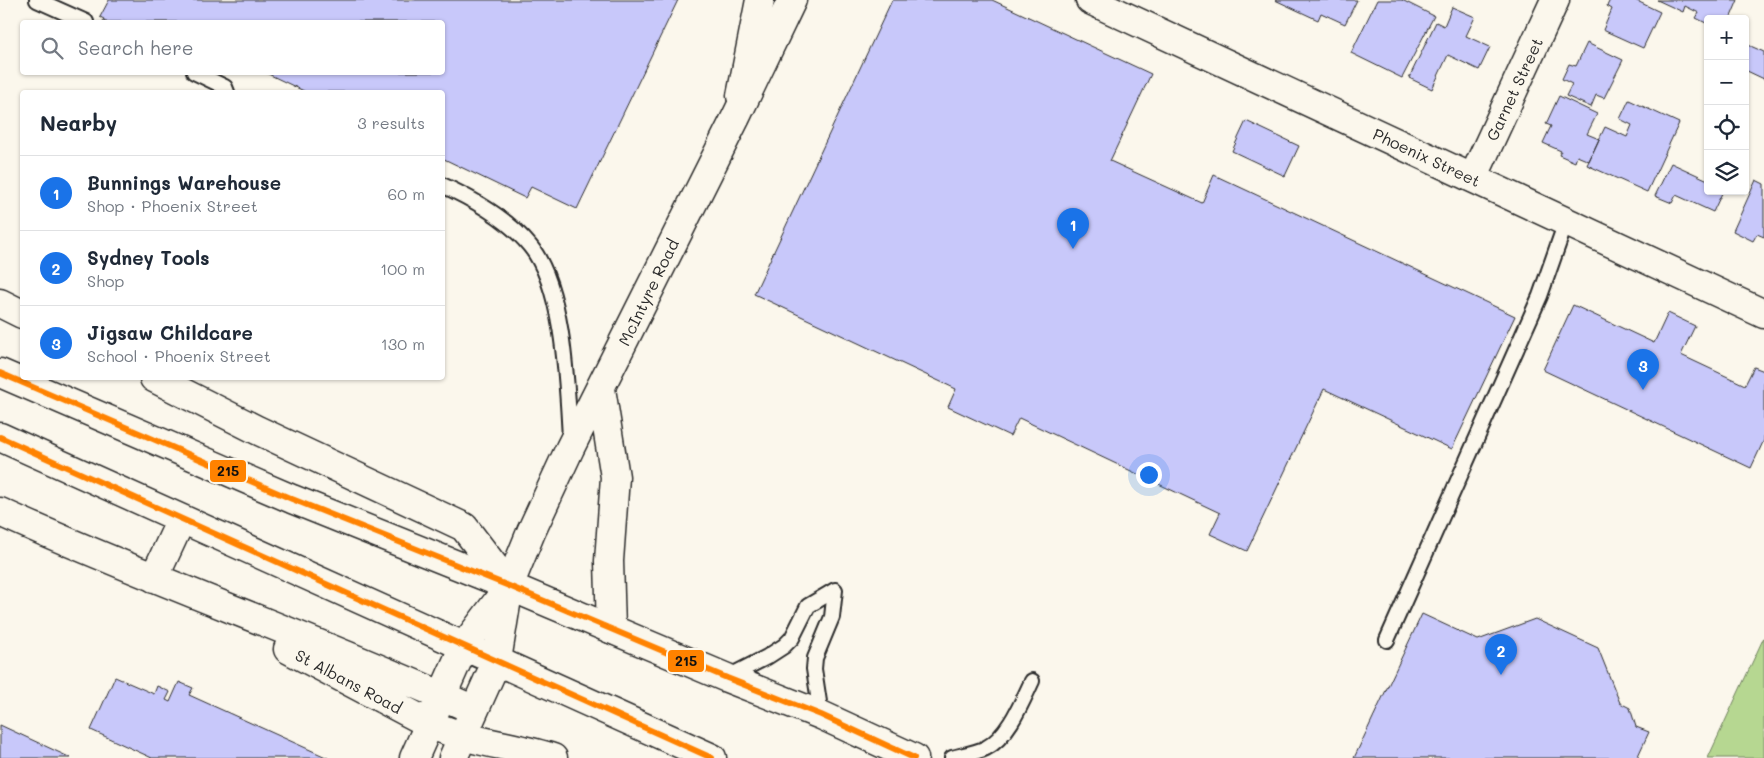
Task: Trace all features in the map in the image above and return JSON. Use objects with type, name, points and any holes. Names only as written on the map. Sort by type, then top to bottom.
[{"type":"main road","points":[[736,117],[760,0]]},
{"type":"main road","name":"McIntyre Road","points":[[509,586],[531,532],[570,448],[736,117],[792,0]]},
{"type":"main road","name":"Phoenix Street","points":[[1090,0],[1764,314]]},
{"type":"main road","name":"Garnet Street","points":[[1473,178],[1555,0]]},
{"type":"main road","points":[[0,303],[20,313]]},
{"type":"main road","points":[[0,374],[292,499],[509,586],[727,678],[822,715],[914,758]]},
{"type":"main road","points":[[163,380],[258,430],[464,527],[509,586],[497,660],[457,747]]},
{"type":"main road","points":[[601,389],[615,478],[609,561],[611,629]]},
{"type":"main road","points":[[0,437],[712,758]]},
{"type":"main road","name":"St Albans Road","points":[[0,512],[154,578],[443,695],[474,710]]},
{"type":"main road","points":[[154,578],[181,520]]},
{"type":"main road","name":"St Albans Road","points":[[154,578],[430,724],[457,747],[521,748],[553,758]]},
{"type":"main road","points":[[414,758],[464,646],[509,586]]},
{"type":"lane","points":[[38,0],[82,20]]},
{"type":"lane","points":[[200,75],[225,87],[226,90]]},
{"type":"lane","points":[[445,187],[491,212],[530,245],[542,264],[551,287],[565,361],[570,448]]},
{"type":"lane","points":[[1387,640],[1540,296],[1566,222]]},
{"type":"lane","points":[[727,678],[784,646],[792,638],[808,606],[835,590],[832,617],[815,658],[814,669],[822,715]]},
{"type":"lane","points":[[952,758],[984,748],[997,740],[1013,718],[1032,681]]},
{"type":"green space","points":[[1764,637],[1764,758],[1708,758]]},
{"type":"building","points":[[109,0],[678,0],[577,209],[531,187],[525,198],[445,159],[445,90],[302,90],[270,75],[445,75],[445,20],[104,20],[100,17]]},
{"type":"building","points":[[892,0],[992,0],[1151,74],[1110,161],[1202,203],[1214,175],[1515,316],[1452,449],[1324,389],[1247,551],[1210,534],[1220,513],[1019,418],[1010,436],[948,407],[956,389],[754,294]]},
{"type":"building","points":[[1275,0],[1357,0],[1345,24],[1321,13],[1318,20]]},
{"type":"building","points":[[1377,0],[1402,0],[1434,16],[1402,78],[1351,53]]},
{"type":"building","points":[[1610,0],[1635,0],[1660,12],[1643,48],[1603,30],[1612,9],[1607,6]]},
{"type":"building","points":[[1657,0],[1738,0],[1732,15],[1704,15],[1704,22],[1696,18],[1699,13],[1685,6],[1683,12]]},
{"type":"building","points":[[1452,7],[1475,17],[1466,36],[1490,47],[1479,70],[1448,55],[1432,89],[1409,78],[1436,22],[1444,26]]},
{"type":"building","points":[[1587,43],[1623,60],[1604,98],[1596,95],[1591,107],[1566,96],[1572,84],[1562,79],[1569,64],[1576,66]]},
{"type":"building","points":[[1749,45],[1764,52],[1764,79],[1749,72]]},
{"type":"building","points":[[1559,96],[1597,114],[1587,134],[1599,139],[1589,161],[1577,156],[1575,162],[1559,155],[1561,151],[1543,143],[1551,126],[1546,124]]},
{"type":"building","points":[[1629,100],[1679,123],[1647,192],[1587,165],[1605,127],[1627,137],[1632,125],[1620,119]]},
{"type":"building","points":[[1246,121],[1299,146],[1285,176],[1232,151]]},
{"type":"building","points":[[1671,163],[1704,178],[1704,195],[1721,195],[1713,212],[1676,195],[1672,203],[1655,196]]},
{"type":"building","points":[[1756,180],[1764,184],[1764,237],[1757,234],[1753,241],[1733,231]]},
{"type":"building","points":[[1573,305],[1654,343],[1668,313],[1695,326],[1681,355],[1745,385],[1754,367],[1764,371],[1764,440],[1751,468],[1543,370]]},
{"type":"building","points":[[1422,614],[1478,640],[1535,619],[1598,648],[1620,703],[1630,708],[1636,727],[1649,732],[1637,758],[1354,758]]},
{"type":"building","points":[[115,677],[154,694],[157,686],[170,692],[166,700],[170,702],[179,682],[193,688],[189,695],[328,758],[152,758],[91,730]]},
{"type":"building","points":[[0,725],[71,758],[0,758]]},
{"type":"transit line","name":"215","points":[[0,373],[292,499],[821,715],[914,758]]},
{"type":"transit line","name":"215","points":[[0,437],[712,758]]},
{"type":"place","name":"Bunnings Warehouse","points":[[1073,249]]},
{"type":"place","name":"Jigsaw Childcare","points":[[1643,390]]},
{"type":"place","name":"Sydney Tools","points":[[1501,675]]}]
